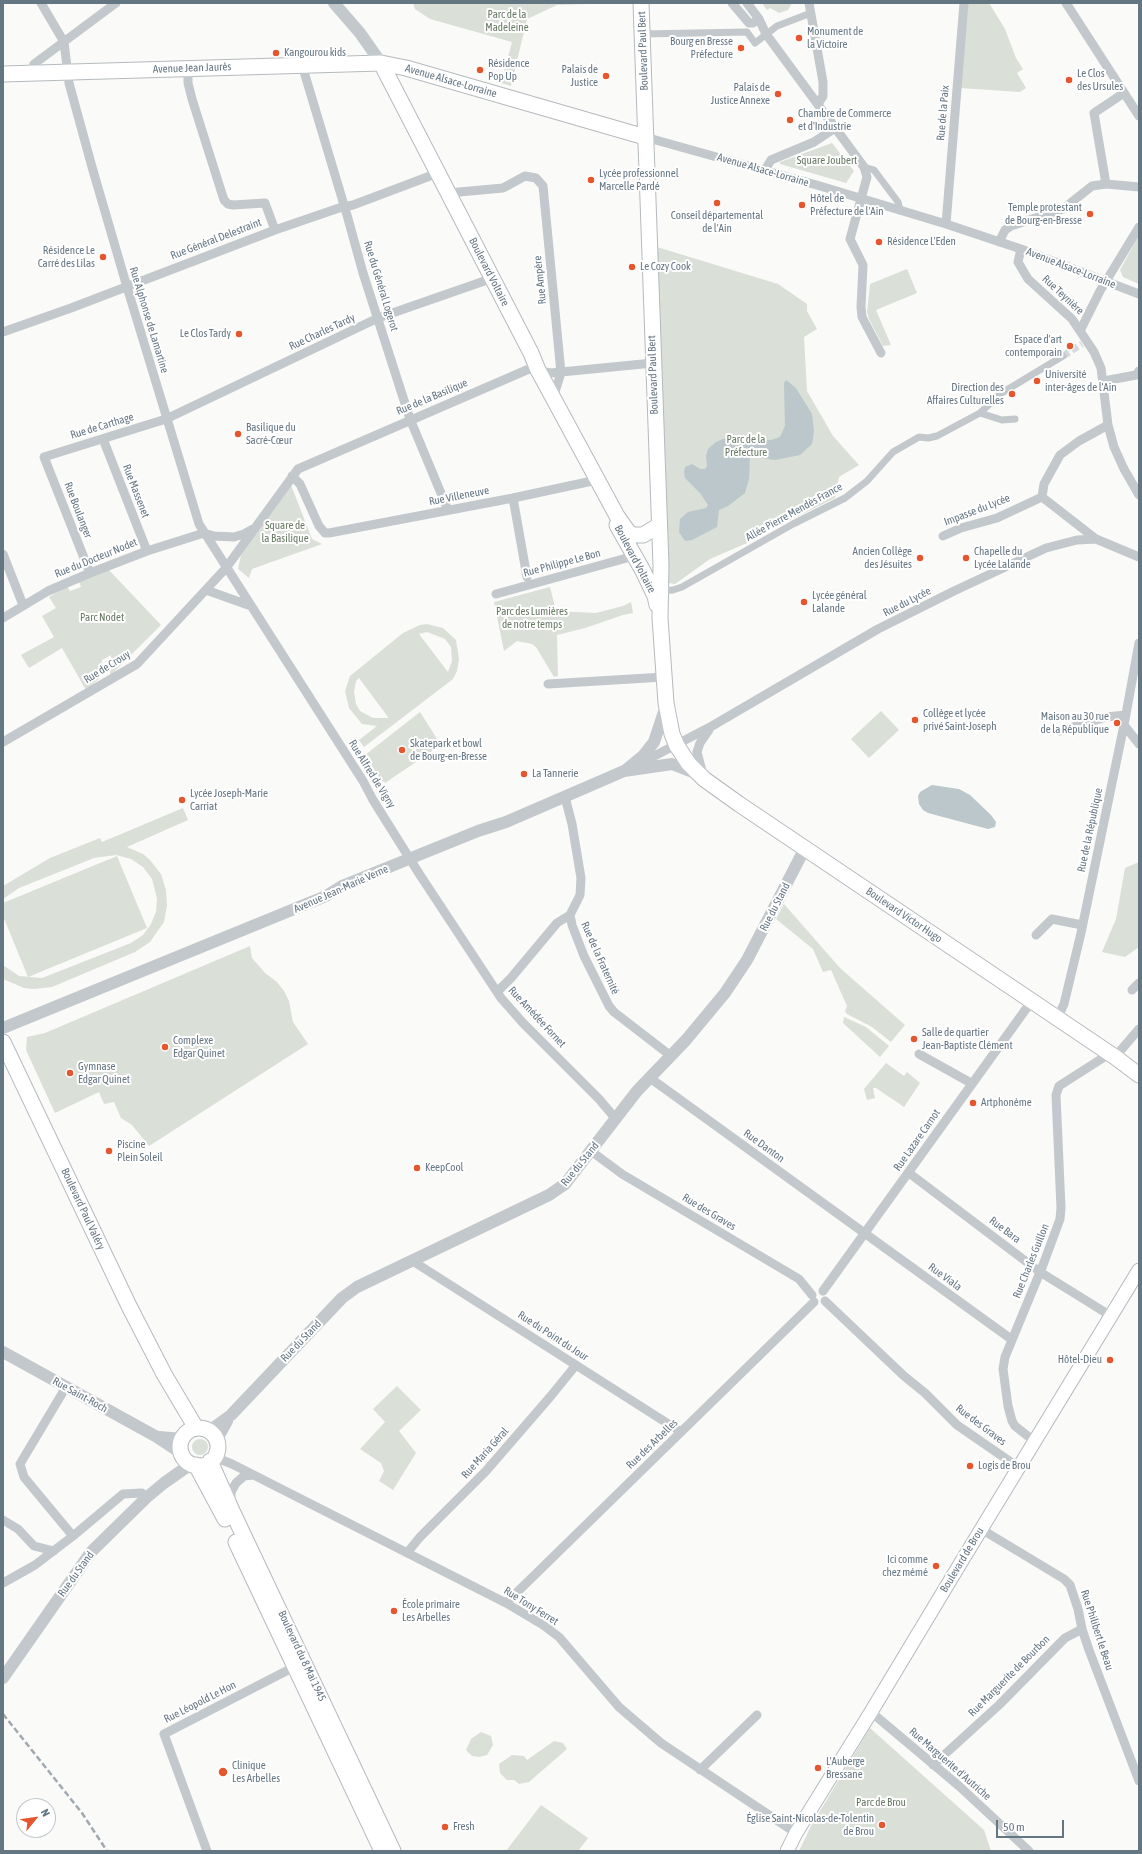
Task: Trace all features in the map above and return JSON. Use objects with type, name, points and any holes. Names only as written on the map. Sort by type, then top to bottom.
[{"type":"main road","name":"Boulevard Paul Bert","points":[[641,3],[661,591],[660,618],[666,703],[672,734],[677,746]]},
{"type":"main road","name":"Avenue Jean Jaurès","points":[[3,74],[381,63]]},
{"type":"main road","name":"Avenue Alsace-Lorraine","points":[[381,63],[406,68],[645,137]]},
{"type":"main road","name":"Boulevard Voltaire","points":[[381,63],[531,353],[538,370],[617,516],[629,533],[634,535],[643,535],[658,526]]},
{"type":"main road","name":"Boulevard Voltaire","points":[[597,480],[620,531],[643,571],[655,596],[660,618]]},
{"type":"main road","name":"Boulevard Victor Hugo","points":[[677,746],[689,764],[704,779],[1139,1075]]},
{"type":"main road","name":"Boulevard Paul Valéry","points":[[3,1042],[164,1374],[193,1446]]},
{"type":"main road","name":"Boulevard de Brou","points":[[787,1851],[796,1833],[1139,1270]]},
{"type":"main road","points":[[193,1446],[216,1452],[211,1460],[201,1465],[193,1446]]},
{"type":"main road","name":"Boulevard du 8 Mai 1945","points":[[193,1446],[230,1530],[382,1851]]},
{"type":"main road","name":"Boulevard du 8 Mai 1945","points":[[211,1460],[233,1513],[348,1746],[393,1851]]},
{"type":"street","points":[[41,3],[64,42]]},
{"type":"street","points":[[31,74],[34,64],[116,3]]},
{"type":"street","points":[[334,3],[360,33],[381,63]]},
{"type":"street","points":[[732,3],[749,23],[753,23],[759,19]]},
{"type":"street","points":[[746,3],[759,19],[766,34],[796,72],[864,167],[867,177],[850,239],[863,265],[862,317],[881,353]]},
{"type":"street","points":[[809,3],[822,70],[823,96],[818,104]]},
{"type":"street","name":"Rue de la Paix","points":[[946,224],[964,3]]},
{"type":"street","points":[[1066,3],[1139,116]]},
{"type":"street","points":[[642,34],[747,32],[755,43],[777,26],[811,13]]},
{"type":"street","name":"Rue Alphonse de Lamartine","points":[[64,42],[68,72],[77,114],[196,517],[204,533],[226,568]]},
{"type":"street","name":"Rue du Général Logerot","points":[[302,66],[410,419],[448,510]]},
{"type":"street","points":[[188,68],[188,84],[192,100],[224,200],[228,204],[233,205],[265,203],[274,230]]},
{"type":"street","points":[[1106,184],[1094,113],[1124,94]]},
{"type":"street","points":[[765,170],[771,160],[814,142],[835,128]]},
{"type":"street","name":"Avenue Alsace-Lorraine","points":[[645,137],[862,198],[946,224],[1021,249],[1139,294]]},
{"type":"street","points":[[864,167],[874,170],[898,202],[900,210]]},
{"type":"street","name":"Rue Général Delestraint","points":[[3,332],[127,287],[274,230],[345,207],[438,173]]},
{"type":"street","name":"Rue Ampère","points":[[448,193],[503,188],[525,176],[536,178],[543,186],[561,372]]},
{"type":"street","points":[[998,242],[1005,230],[1011,226],[1053,214],[1069,205],[1092,186],[1106,184],[1139,187]]},
{"type":"street","points":[[1081,330],[1107,281],[1139,227]]},
{"type":"street","name":"Rue Teynière","points":[[1021,249],[1018,262],[1028,279],[1072,319],[1081,330],[1085,343],[1101,368],[1104,381],[1108,425],[1114,447],[1124,469],[1139,495]]},
{"type":"street","name":"Rue Charles Tardy","points":[[166,418],[378,318],[492,278]]},
{"type":"street","name":"Allée Pierre Mendès France","points":[[661,591],[682,588],[792,524],[845,498],[867,481],[893,452],[919,437],[928,438],[937,436],[980,413],[1006,390],[1063,356]]},
{"type":"street","name":"Rue de la Basilique","points":[[226,568],[298,469],[410,419],[529,369],[551,373],[653,363]]},
{"type":"street","points":[[553,398],[561,372]]},
{"type":"street","points":[[1104,381],[1138,376]]},
{"type":"street","points":[[980,413],[1002,420],[1014,419]]},
{"type":"street","name":"Rue de Carthage","points":[[44,456],[103,439],[166,418]]},
{"type":"street","points":[[1108,425],[1079,441],[1060,455],[1044,484],[1042,497],[1096,539],[1139,557]]},
{"type":"street","name":"Rue Massenet","points":[[103,439],[147,551]]},
{"type":"street","name":"Rue Boulanger","points":[[44,456],[90,573]]},
{"type":"street","name":"Rue Villeneuve","points":[[292,476],[300,484],[319,526],[325,533],[333,533],[513,498],[597,480]]},
{"type":"street","name":"Impasse du Lycée","points":[[943,536],[961,528],[997,518],[1042,497]]},
{"type":"street","points":[[513,498],[527,577]]},
{"type":"street","points":[[204,533],[214,536],[234,537],[255,528]]},
{"type":"street","name":"Rue du Docteur Nodet","points":[[3,618],[48,591],[90,573],[147,551],[204,533]]},
{"type":"street","name":"Rue du Lycée","points":[[677,746],[878,630],[954,591],[1046,548],[1077,540],[1096,539]]},
{"type":"street","points":[[3,554],[23,605]]},
{"type":"street","name":"Rue Philippe Le Bon","points":[[496,594],[634,556]]},
{"type":"street","name":"Rue de Crouy","points":[[3,742],[137,664],[226,568]]},
{"type":"street","name":"Rue Alfred de Vigny","points":[[226,568],[497,992]]},
{"type":"street","points":[[206,590],[251,606]]},
{"type":"street","name":"Rue de la République","points":[[1057,1019],[1064,1004],[1082,925],[1125,720],[1137,672],[1139,643]]},
{"type":"street","points":[[548,684],[664,677]]},
{"type":"street","points":[[624,771],[643,756],[654,742],[662,721],[666,703]]},
{"type":"street","points":[[1060,731],[1106,717],[1125,720],[1139,744]]},
{"type":"street","points":[[704,779],[697,752],[705,734],[712,726]]},
{"type":"street","name":"Avenue Jean-Marie Verne","points":[[3,1028],[326,896],[342,886],[565,797],[677,746]]},
{"type":"street","points":[[624,771],[672,764],[684,767],[704,779]]},
{"type":"street","name":"Rue de la Fraternité","points":[[565,797],[572,824],[581,878],[580,895],[570,915],[574,931],[596,980],[614,1012],[671,1056]]},
{"type":"street","name":"Rue du Stand","points":[[3,1678],[91,1552],[146,1498],[164,1483],[193,1446],[231,1415],[342,1298],[357,1287],[411,1260],[558,1190],[572,1177],[615,1118],[686,1040],[725,994],[747,960],[805,848]]},
{"type":"street","name":"Rue Amédée Fornet","points":[[570,915],[557,923],[511,978],[497,992],[523,1023],[594,1094],[615,1118]]},
{"type":"street","points":[[1036,935],[1052,919],[1082,925]]},
{"type":"street","points":[[1132,990],[1139,983]]},
{"type":"street","name":"Rue Lazare Carnot","points":[[823,1291],[1031,1002]]},
{"type":"street","name":"Rue Charles Guillon","points":[[1034,1441],[1015,1426],[1008,1406],[1003,1369],[1011,1339],[1057,1231],[1061,1208],[1056,1095],[1059,1086],[1112,1056],[1139,1030]]},
{"type":"street","points":[[920,1054],[971,1084]]},
{"type":"street","name":"Rue Danton","points":[[650,1078],[865,1234]]},
{"type":"street","name":"Rue des Graves","points":[[591,1151],[622,1174],[799,1279],[813,1298]]},
{"type":"street","name":"Rue Bara","points":[[909,1173],[1040,1272],[1111,1316]]},
{"type":"street","name":"Rue Viala","points":[[865,1234],[1011,1339]]},
{"type":"street","name":"Rue du Point du Jour","points":[[411,1260],[681,1432]]},
{"type":"street","points":[[817,1290],[823,1291],[826,1297],[825,1301],[820,1304],[813,1298],[817,1290]]},
{"type":"street","name":"Rue des Arbelles","points":[[506,1603],[681,1432],[813,1298]]},
{"type":"street","name":"Rue des Graves","points":[[825,1301],[957,1424],[1018,1467]]},
{"type":"street","name":"Rue Saint-Roch","points":[[3,1352],[158,1437],[193,1446]]},
{"type":"street","name":"Rue Maria Géral","points":[[407,1553],[420,1537],[486,1471],[576,1365]]},
{"type":"street","points":[[66,1387],[20,1464],[24,1477],[73,1536]]},
{"type":"street","name":"Rue Tony Ferret","points":[[211,1460],[228,1462],[506,1603],[559,1637],[619,1707],[661,1743],[796,1833]]},
{"type":"street","points":[[233,1513],[231,1500],[233,1487],[244,1476],[253,1475]]},
{"type":"street","points":[[3,1583],[35,1565],[54,1551],[123,1494],[142,1493],[146,1498]]},
{"type":"street","points":[[3,1520],[18,1529],[34,1546],[54,1551]]},
{"type":"street","name":"Rue Philibert le Beau","points":[[981,1529],[1067,1582],[1078,1609],[1082,1628],[1139,1781]]},
{"type":"street","name":"Rue Marguerite de Bourbon","points":[[933,1765],[999,1705],[1065,1638],[1082,1628]]},
{"type":"street","name":"Rue Léopold Le Hon","points":[[207,1851],[164,1734],[294,1667]]},
{"type":"street","name":"Rue Marguerite d'Autriche","points":[[871,1712],[1029,1851]]},
{"type":"street","points":[[700,1770],[757,1715]]},
{"type":"green space","name":"Parc de la Madeleine","points":[[413,3],[620,3],[557,5],[527,19],[511,86],[501,83],[512,42],[430,19],[415,9]]},
{"type":"green space","points":[[762,3],[792,3],[788,10],[779,13],[770,8],[767,10]]},
{"type":"green space","points":[[967,3],[989,3],[1005,29],[1016,58],[1023,69],[1017,73],[1026,88],[1020,92],[960,88]]},
{"type":"green space","name":"Square Joubert","points":[[832,143],[854,171],[846,183],[780,164],[780,162]]},
{"type":"green space","points":[[1139,235],[1139,284],[1123,277],[1120,270]]},
{"type":"green space","name":"Parc de la Préfecture","points":[[657,247],[778,284],[807,304],[807,311],[817,329],[804,337],[807,391],[833,436],[859,465],[839,477],[835,498],[774,528],[766,526],[747,543],[710,559],[675,584],[669,583]]},
{"type":"green space","points":[[907,269],[917,293],[876,310],[891,345],[883,346],[867,312],[870,284]]},
{"type":"green space","name":"Square de la Basilique","points":[[291,485],[312,539],[322,544],[252,569],[249,578],[238,569],[241,555]]},
{"type":"green space","name":"Parc Nodet","points":[[108,569],[161,625],[110,676],[111,655],[102,660],[100,678],[86,690],[62,648],[29,668],[21,655],[54,637],[42,616],[56,608],[49,597],[67,586],[70,591],[81,587],[79,582]]},
{"type":"green space","name":"Parc des Lumières de notre temps","points":[[550,587],[556,611],[596,613],[623,606],[631,602],[633,613],[557,635],[558,676],[554,677],[536,647],[532,644],[517,641],[504,651],[494,602]]},
{"type":"green space","points":[[427,624],[443,628],[456,640],[459,659],[457,671],[453,679],[364,747],[359,740],[377,726],[362,724],[349,708],[345,691],[350,676],[403,633],[420,625]],"holes":[[[427,632],[445,639],[451,647],[452,661],[448,672],[419,634]],[[359,678],[388,717],[388,718],[373,718],[360,711],[356,704],[354,692],[356,681]]]},
{"type":"green space","points":[[881,711],[899,730],[869,758],[851,739]]},
{"type":"green space","name":"Skatepark et bowl de Bourg-en-Bresse","points":[[420,712],[441,745],[385,783],[384,781],[382,782],[365,755]]},
{"type":"green space","points":[[183,808],[188,820],[127,847],[143,854],[150,860],[161,874],[166,890],[167,906],[164,922],[150,942],[135,952],[52,987],[34,989],[24,988],[3,979],[3,965],[19,976],[42,978],[131,943],[143,935],[151,924],[156,912],[157,899],[152,879],[143,867],[131,859],[116,855],[94,858],[19,888],[3,899],[3,886],[50,858],[100,838],[102,842]]},
{"type":"green space","points":[[117,856],[147,928],[28,977],[3,916],[3,903]]},
{"type":"green space","points":[[1139,862],[1139,947],[1125,957],[1102,952],[1116,919],[1125,868]]},
{"type":"green space","points":[[784,904],[840,968],[905,1025],[891,1042],[872,1027],[847,1014],[845,1011],[847,1006],[831,970],[823,972],[813,949],[776,919]]},
{"type":"green space","name":"Complexe Edgar Quinet","points":[[250,946],[252,958],[265,973],[277,982],[284,991],[289,1001],[293,1022],[308,1044],[149,1146],[132,1125],[121,1118],[114,1102],[104,1104],[99,1092],[55,1113],[26,1050],[27,1037],[45,1033]]},
{"type":"green space","points":[[844,1017],[866,1027],[889,1046],[880,1057],[843,1023]]},
{"type":"green space","points":[[886,1063],[904,1076],[907,1072],[920,1083],[904,1107],[876,1088],[873,1088],[875,1098],[867,1100],[864,1089]]},
{"type":"green space","points":[[397,1386],[421,1410],[399,1431],[416,1453],[393,1490],[379,1481],[384,1471],[381,1463],[360,1449],[385,1422],[373,1409]]},
{"type":"green space","points":[[200,1439],[207,1444],[208,1447],[203,1454],[200,1455],[193,1450],[192,1447],[197,1440]]},
{"type":"green space","name":"Parc de Brou","points":[[870,1728],[984,1830],[991,1851],[799,1851],[811,1826]]},
{"type":"green space","points":[[481,1732],[491,1736],[493,1745],[487,1755],[479,1757],[472,1756],[466,1750],[471,1739]]},
{"type":"green space","points":[[554,1741],[563,1743],[567,1749],[529,1782],[519,1784],[514,1780],[507,1780],[500,1773],[499,1764],[512,1755],[524,1756],[527,1760]]},
{"type":"green space","points":[[541,1805],[588,1838],[578,1851],[506,1851]]},
{"type":"shaded area","points":[[786,380],[796,388],[812,414],[814,431],[812,444],[800,455],[775,460],[750,456],[749,479],[745,493],[728,506],[719,510],[717,527],[692,540],[685,541],[679,532],[680,519],[688,512],[706,508],[708,505],[700,493],[685,478],[685,467],[692,464],[700,469],[705,469],[707,466],[706,456],[708,449],[716,442],[723,439],[738,437],[771,440],[780,437],[785,426],[784,383]]},
{"type":"shaded area","points":[[932,785],[959,789],[970,795],[991,815],[996,822],[995,827],[988,829],[928,813],[923,810],[919,804],[918,796],[920,792]]},
{"type":"tunnel","points":[[1063,356],[1082,344]]},
{"type":"railway","points":[[3,1714],[82,1813],[107,1851]]},
{"type":"place","name":"Monument de la Victoire","points":[[799,38]]},
{"type":"place","name":"Bourg en Bresse Préfecture","points":[[741,48]]},
{"type":"place","name":"Kangourou kids","points":[[276,53]]},
{"type":"place","name":"Résidence Pop Up","points":[[480,70]]},
{"type":"place","name":"Palais de Justice","points":[[606,76]]},
{"type":"place","name":"Le Clos des Ursules","points":[[1069,80]]},
{"type":"place","name":"Palais de Justice Annexe","points":[[778,94]]},
{"type":"place","name":"Chambre de Commerce et d'Industrie","points":[[790,120]]},
{"type":"place","name":"Lycée professionnel Marcelle Pardé","points":[[591,180]]},
{"type":"place","name":"Conseil départemental de l'Ain","points":[[717,203]]},
{"type":"place","name":"Hôtel de Préfecture de l'Ain","points":[[802,205]]},
{"type":"place","name":"Temple protestant de Bourg-en-Bresse","points":[[1090,214]]},
{"type":"place","name":"Résidence L'Eden","points":[[879,242]]},
{"type":"place","name":"Résidence Le Carré des Lilas","points":[[103,257]]},
{"type":"place","name":"Le Cozy Cook","points":[[632,267]]},
{"type":"place","name":"Le Clos Tardy","points":[[239,334]]},
{"type":"place","name":"Espace d'art contemporain","points":[[1070,346]]},
{"type":"place","name":"Université inter-âges de l'Ain","points":[[1037,381]]},
{"type":"place","name":"Direction des Affaires Culturelles","points":[[1012,394]]},
{"type":"place","name":"Basilique du Sacré-Cœur","points":[[238,434]]},
{"type":"place","name":"Ancien Collège des Jésuites","points":[[920,558]]},
{"type":"place","name":"Chapelle du Lycée Lalande","points":[[966,558]]},
{"type":"place","name":"Lycée général Lalande","points":[[804,602]]},
{"type":"place","name":"Collège et lycée privé Saint-Joseph","points":[[915,720]]},
{"type":"place","name":"Maison au 30 rue de la République","points":[[1117,723]]},
{"type":"place","name":"Skatepark et bowl de Bourg-en-Bresse","points":[[402,750]]},
{"type":"place","name":"La Tannerie","points":[[524,774]]},
{"type":"place","name":"Lycée Joseph-Marie Carriat","points":[[182,800]]},
{"type":"place","name":"Salle de quartier Jean-Baptiste Clément","points":[[914,1039]]},
{"type":"place","name":"Complexe Edgar Quinet","points":[[165,1047]]},
{"type":"place","name":"Gymnase Edgar Quinet","points":[[70,1073]]},
{"type":"place","name":"Artphonème","points":[[973,1103]]},
{"type":"place","name":"Piscine Plein Soleil","points":[[109,1151]]},
{"type":"place","name":"KeepCool","points":[[417,1168]]},
{"type":"place","name":"Hôtel-Dieu","points":[[1110,1360]]},
{"type":"place","name":"Logis de Brou","points":[[970,1466]]},
{"type":"place","name":"Ici comme chez mémé","points":[[936,1566]]},
{"type":"place","name":"École primaire Les Arbelles","points":[[394,1611]]},
{"type":"place","name":"L'Auberge Bressane","points":[[818,1768]]},
{"type":"place","name":"Clinique Les Arbelles","points":[[223,1772]]},
{"type":"place","name":"Église Saint-Nicolas-de-Tolentin de Brou","points":[[882,1825]]},
{"type":"place","name":"Fresh","points":[[445,1827]]}]
